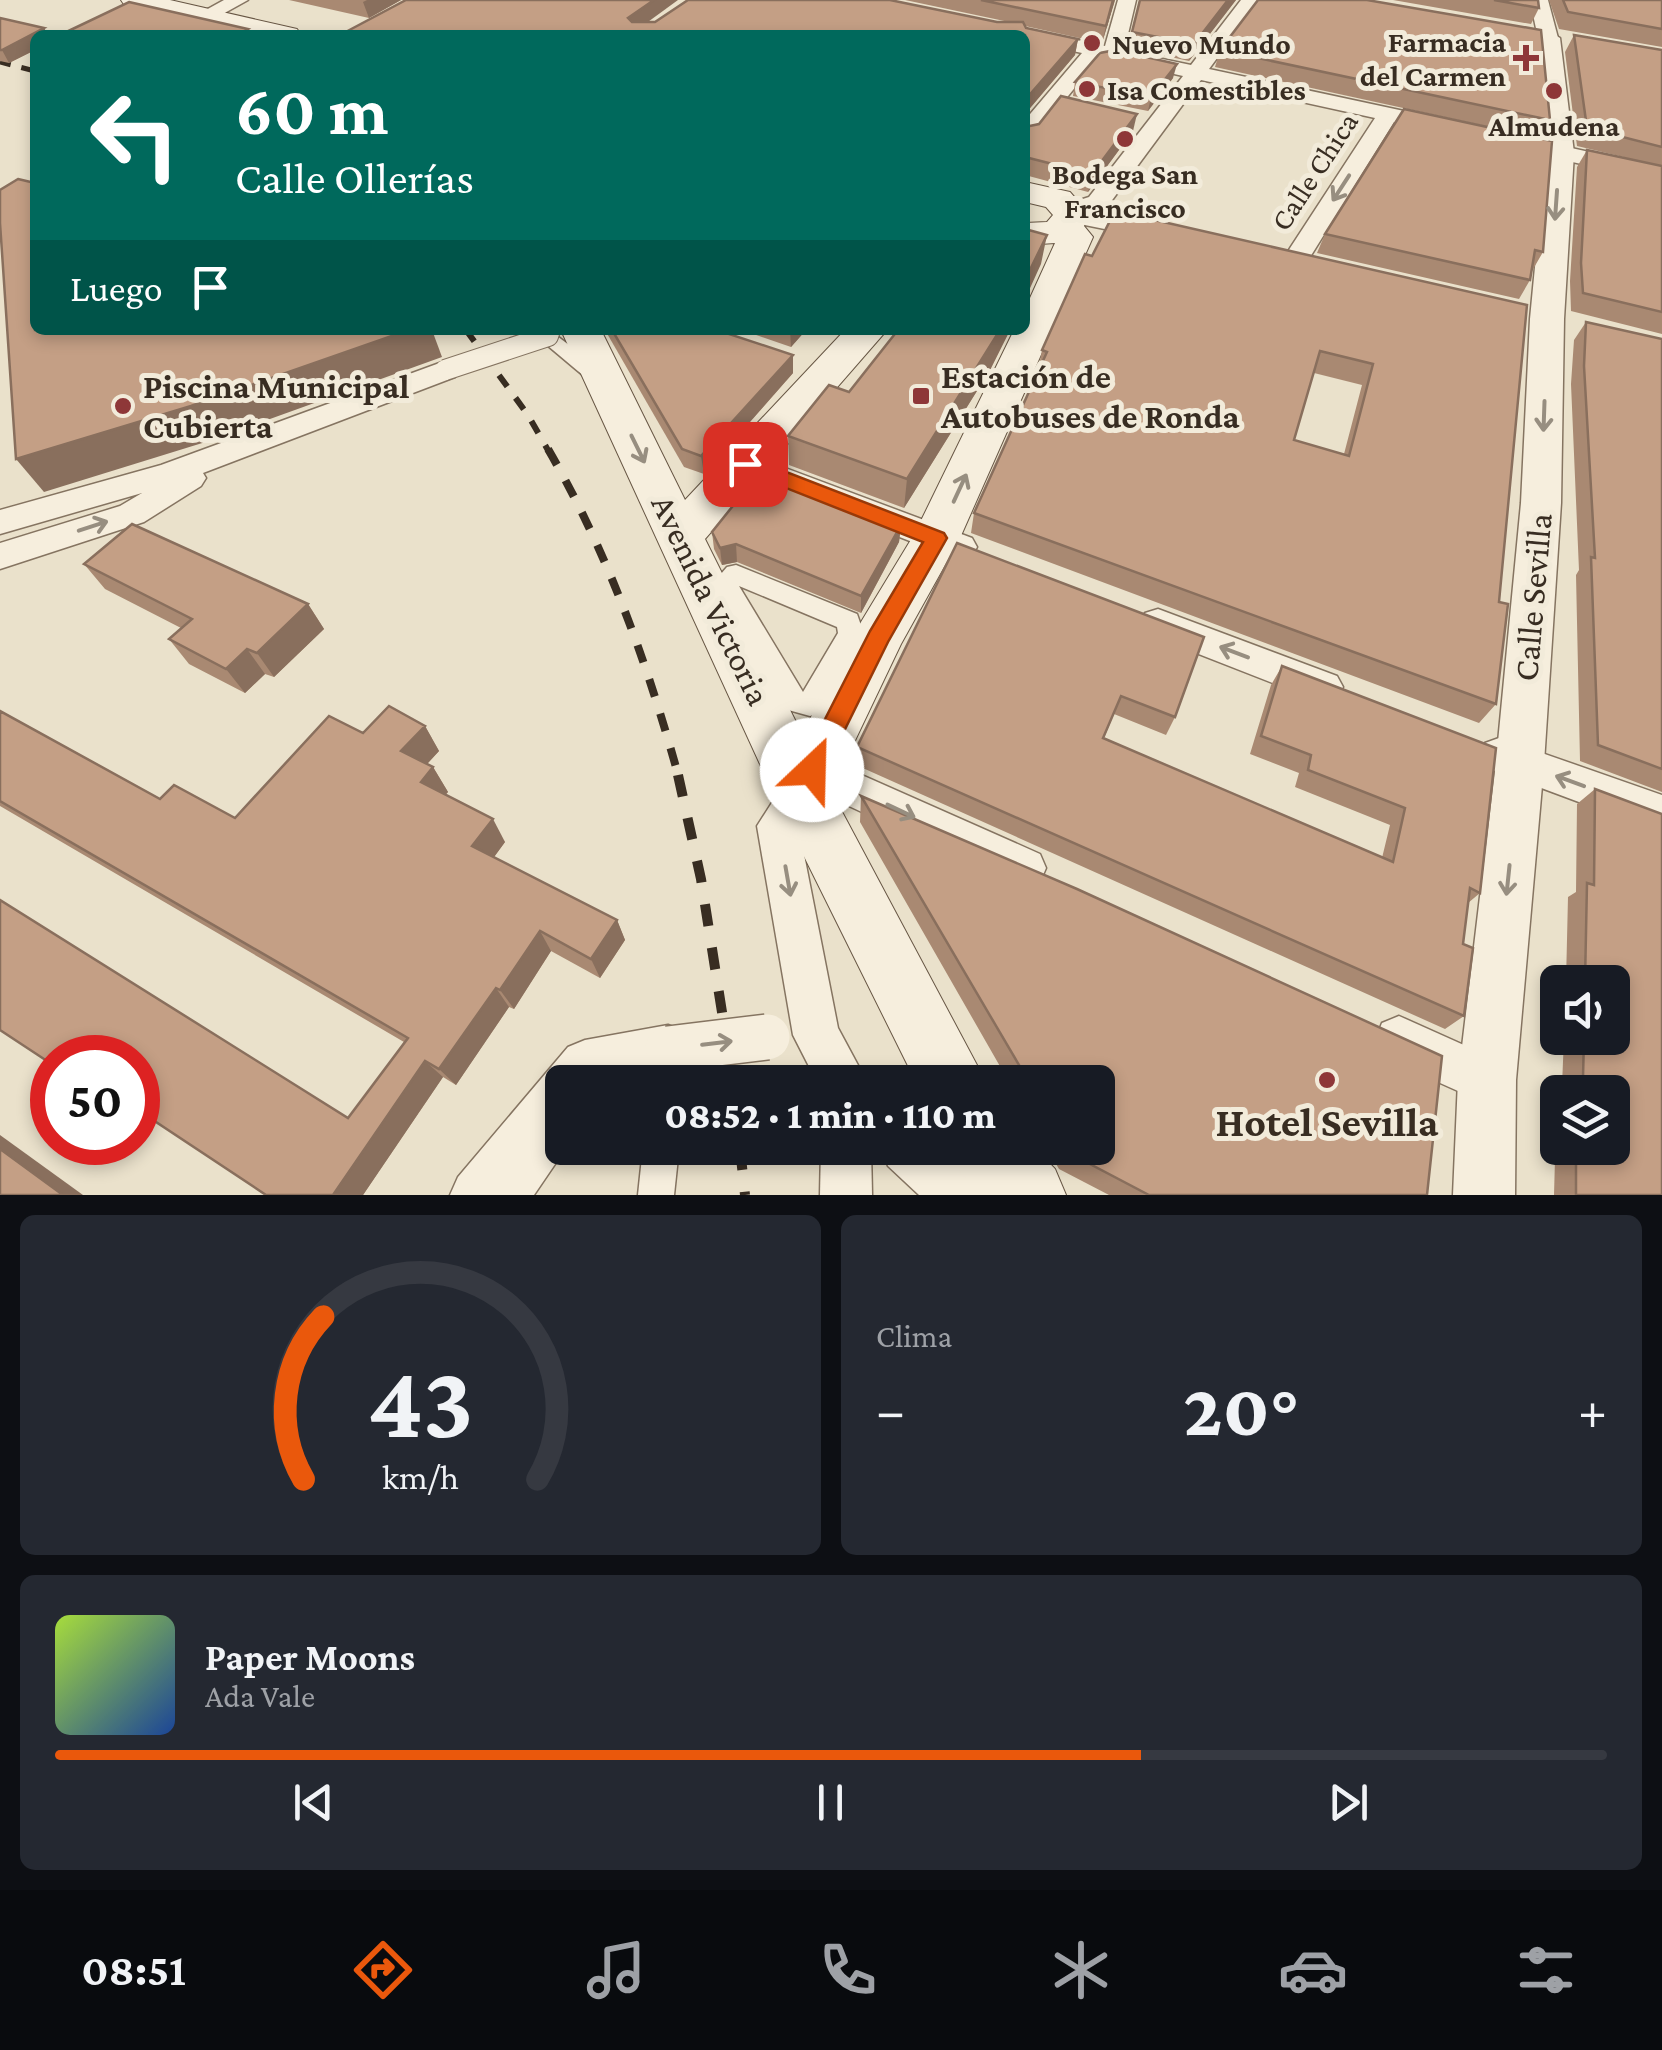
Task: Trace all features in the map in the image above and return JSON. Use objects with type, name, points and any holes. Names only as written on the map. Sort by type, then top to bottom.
[{"type":"main road","points":[[134,0],[265,30]]},
{"type":"main road","points":[[806,781],[879,637],[936,538],[1074,243],[1069,217],[1058,199],[1030,193]]},
{"type":"main road","points":[[1030,234],[1046,234],[1069,217]]},
{"type":"main road","name":"Avenida Victoria","points":[[563,335],[607,384],[944,1065]]},
{"type":"main road","points":[[680,536],[862,335]]},
{"type":"street","points":[[205,16],[239,0]]},
{"type":"street","points":[[1113,54],[1127,0]]},
{"type":"street","points":[[1069,217],[1098,202],[1146,124],[1198,73],[1251,0]]},
{"type":"street","name":"Calle Sevilla","points":[[1484,1195],[1487,1080],[1520,763],[1541,503],[1560,153],[1550,38],[1539,0]]},
{"type":"street","points":[[1030,37],[1465,132]]},
{"type":"street","points":[[1030,130],[1061,103],[1088,58],[1113,54]]},
{"type":"street","name":"Calle Chica","points":[[1280,259],[1388,114]]},
{"type":"street","points":[[1503,140],[1662,175]]},
{"type":"street","points":[[1069,217],[1188,237]]},
{"type":"street","points":[[1280,259],[1330,270]]},
{"type":"street","points":[[0,522],[171,473],[236,445],[551,335]]},
{"type":"street","points":[[0,556],[132,514],[170,494],[236,445]]},
{"type":"street","points":[[745,464],[987,557]]},
{"type":"street","points":[[736,574],[848,621],[851,634],[810,705],[791,700],[725,583],[736,574]]},
{"type":"street","points":[[1134,614],[1354,699]]},
{"type":"street","points":[[1465,742],[1662,814]]},
{"type":"street","points":[[833,1065],[816,1035],[778,826],[806,781],[1061,884]]},
{"type":"street","points":[[1362,1023],[1487,1080]]},
{"type":"street","points":[[584,1065],[668,1049],[816,1035]]},
{"type":"street","points":[[476,1195],[545,1111]]},
{"type":"street","points":[[512,1195],[545,1147]]},
{"type":"street","points":[[656,1195],[659,1165]]},
{"type":"street","points":[[846,1165],[846,1195]]},
{"type":"building","points":[[406,0],[654,0],[628,18],[632,22],[655,22],[688,0],[890,0],[997,22],[1023,22],[1026,28],[1078,39],[1030,94],[1030,30],[349,30]]},
{"type":"building","points":[[981,0],[1113,0],[1106,26]]},
{"type":"building","points":[[1140,0],[1228,0],[1194,44],[1132,32]]},
{"type":"building","points":[[1258,0],[1367,0],[1541,30],[1550,120],[1220,50]]},
{"type":"building","points":[[1494,0],[1538,0],[1539,8]]},
{"type":"building","points":[[1563,0],[1662,0],[1662,29],[1568,12]]},
{"type":"building","points":[[129,2],[248,29],[246,30],[70,30]]},
{"type":"building","points":[[0,18],[44,28],[30,30],[30,35],[0,50]]},
{"type":"building","points":[[1574,35],[1662,50],[1662,147],[1587,128]]},
{"type":"building","points":[[1115,50],[1177,64],[1151,97],[1075,82],[1100,53]]},
{"type":"building","points":[[1061,96],[1137,114],[1092,174],[1030,158],[1030,126],[1039,124]]},
{"type":"building","points":[[1404,109],[1552,141],[1543,252],[1535,250],[1530,280],[1325,234]]},
{"type":"building","points":[[1587,150],[1662,166],[1662,312],[1583,293]]},
{"type":"building","points":[[18,179],[30,182],[30,335],[395,335],[191,406],[16,459],[0,190]]},
{"type":"building","points":[[1115,211],[1527,305],[1499,602],[1508,604],[1496,704],[974,513],[1047,352],[1042,350],[1085,254],[1092,256]],"holes":[[[1320,351],[1373,364],[1349,456],[1294,440]]]},
{"type":"building","points":[[1030,230],[1047,235],[1030,270]]},
{"type":"building","points":[[1586,322],[1662,339],[1662,769],[1598,745],[1591,557],[1595,558],[1584,366]]},
{"type":"building","points":[[615,335],[732,335],[793,355],[701,456],[682,449]]},
{"type":"building","points":[[894,335],[997,335],[907,479],[788,436],[829,385],[849,392]]},
{"type":"building","points":[[760,472],[901,525],[861,596],[736,544],[720,548],[712,532]]},
{"type":"building","points":[[132,524],[308,604],[257,653],[247,649],[226,669],[169,639],[192,619],[84,564]]},
{"type":"building","points":[[957,543],[1204,637],[1175,717],[1121,696],[1103,738],[1393,862],[1405,808],[1308,770],[1311,755],[1261,736],[1282,666],[1496,748],[1480,893],[1470,888],[1463,944],[1473,948],[1464,1016],[857,747]]},
{"type":"building","points":[[389,706],[425,726],[401,751],[433,767],[421,782],[493,819],[472,846],[617,920],[591,959],[540,931],[439,1069],[425,1061],[333,1195],[266,1195],[160,1125],[160,1035],[30,1035],[30,1050],[0,1030],[0,900],[348,1118],[408,1038],[0,801],[0,711],[160,799],[174,785],[235,818],[329,716],[363,733]]},
{"type":"building","points":[[1595,789],[1662,814],[1662,1195],[1576,1195],[1576,1165],[1630,1165],[1630,1075],[1583,1075],[1584,1055],[1630,1055],[1630,965],[1585,965],[1587,883],[1594,885]]},
{"type":"building","points":[[861,796],[1077,889],[1442,1056],[1427,1195],[1149,1195],[1092,1165],[1115,1165],[1115,1065],[1019,1065]]},
{"type":"building","points":[[0,1149],[63,1195],[0,1195]]},
{"type":"railway","points":[[0,62],[30,70]]},
{"type":"railway","points":[[470,335],[528,415],[549,452]]},
{"type":"railway","points":[[548,449],[570,488],[624,609],[679,778]]},
{"type":"railway","points":[[678,775],[701,879],[730,1065]]},
{"type":"railway","points":[[742,1165],[745,1195]]},
{"type":"place","name":"Nuevo Mundo","points":[[1092,43]]},
{"type":"place","name":"Farmacia del Carmen","points":[[1526,58]]},
{"type":"place","name":"Isa Comestibles","points":[[1087,89]]},
{"type":"place","name":"Almudena","points":[[1554,91]]},
{"type":"place","name":"Bodega San Francisco","points":[[1125,139]]},
{"type":"place","name":"Estación de Autobuses de Ronda","points":[[921,396]]},
{"type":"place","name":"Piscina Municipal Cubierta","points":[[123,406]]},
{"type":"place","name":"Hotel Sevilla","points":[[1327,1080]]},
{"type":"route","points":[[745,464],[936,538],[879,637],[812,770]]}]
